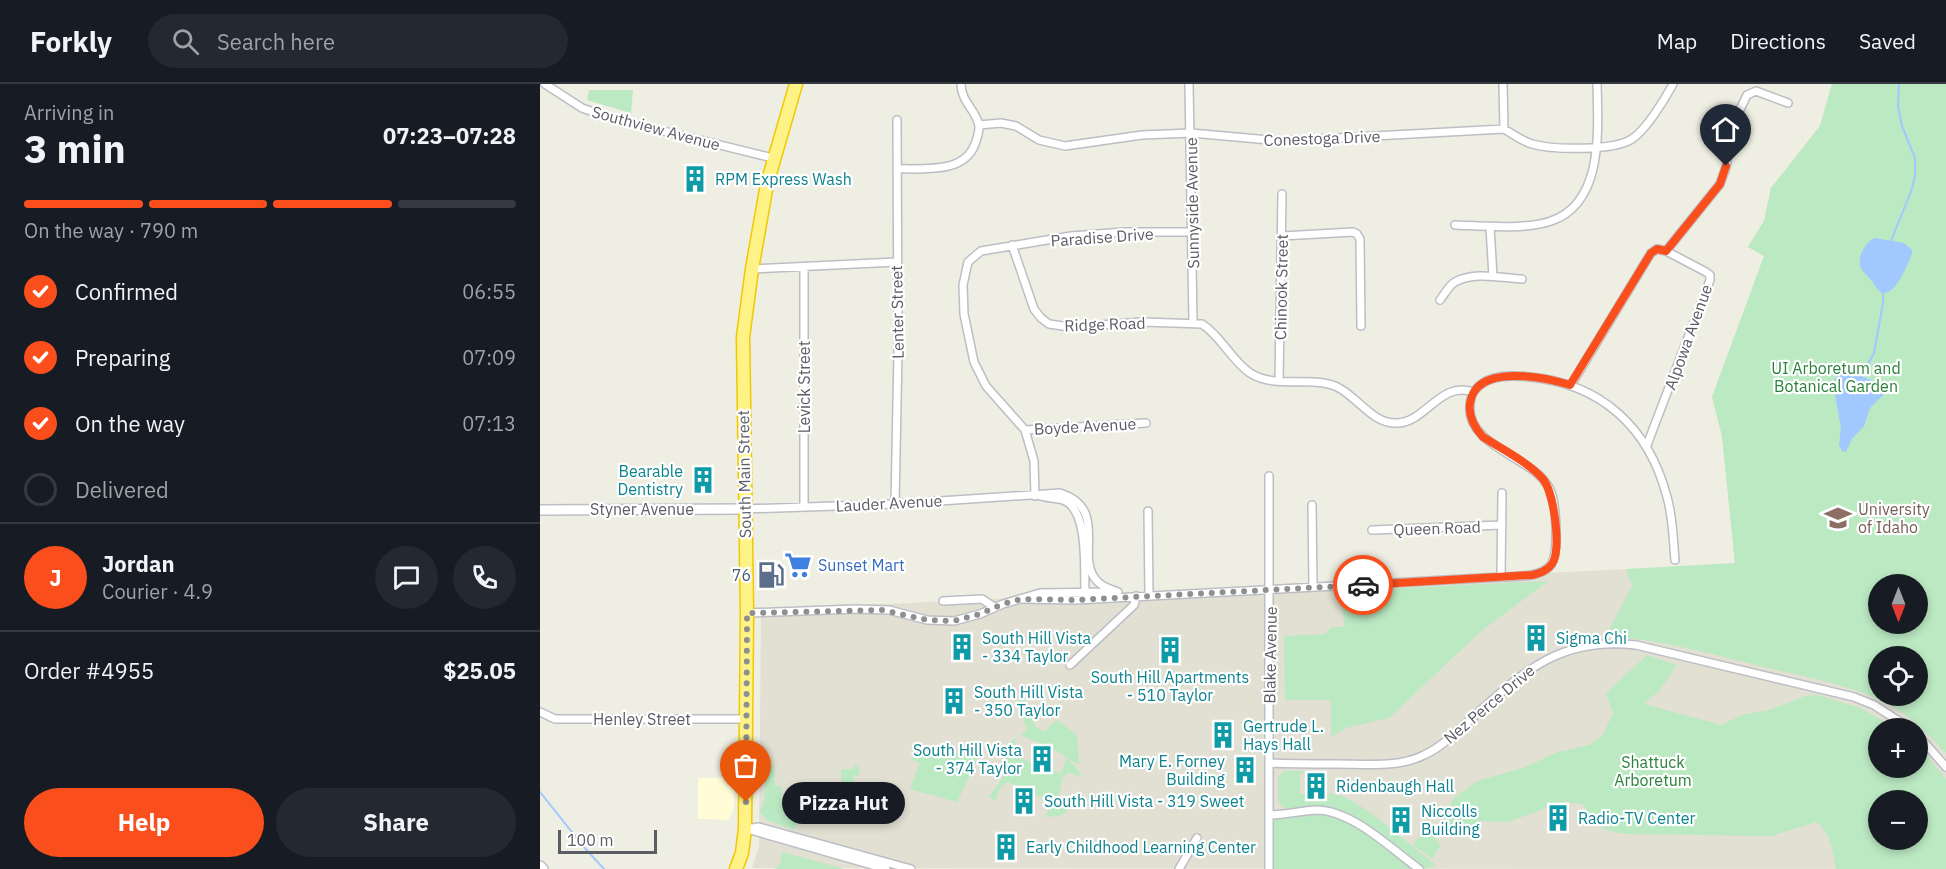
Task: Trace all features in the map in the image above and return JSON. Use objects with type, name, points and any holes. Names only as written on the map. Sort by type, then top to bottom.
[{"type":"highway","name":"South Main Street","points":[[736,869],[742,853],[745,829],[747,613],[744,509],[744,337],[758,269],[773,158],[796,84]]},
{"type":"street","name":"Southview Avenue","points":[[545,84],[582,108],[611,118],[773,158]]},
{"type":"street","points":[[897,169],[947,166],[960,163],[972,152],[979,125],[961,93],[961,84]]},
{"type":"street","name":"Sunnyside Avenue","points":[[1189,84],[1193,323]]},
{"type":"street","points":[[1503,84],[1504,129],[1531,144],[1545,147],[1621,145],[1633,139],[1655,112],[1673,84]]},
{"type":"street","points":[[1455,225],[1490,227],[1537,225],[1549,222],[1571,210],[1586,190],[1596,147],[1597,84]]},
{"type":"street","points":[[1570,385],[1651,253],[1657,249],[1666,251],[1720,184],[1726,166],[1732,126],[1747,95],[1756,91],[1788,103]]},
{"type":"street","name":"Lenter Street","points":[[895,504],[898,352],[897,120]]},
{"type":"street","name":"Conestoga Drive","points":[[979,125],[1001,123],[1016,126],[1039,140],[1065,146],[1142,135],[1191,133],[1281,141],[1504,129]]},
{"type":"street","name":"Chinook Street","points":[[1279,381],[1282,194]]},
{"type":"street","points":[[1490,227],[1493,276]]},
{"type":"street","name":"Paradise Drive","points":[[1012,245],[1071,236],[1193,232]]},
{"type":"street","points":[[1281,236],[1353,232],[1357,234],[1360,239],[1361,326]]},
{"type":"street","points":[[1012,245],[981,251],[968,262],[963,285],[964,314],[970,349],[978,374],[999,402],[1025,430],[1034,460],[1035,495]]},
{"type":"street","name":"Ridge Road","points":[[1012,245],[1034,309],[1049,324],[1070,327],[1143,322],[1193,323]]},
{"type":"street","name":"Alpowa Avenue","points":[[1647,446],[1710,280],[1710,275],[1706,272],[1666,251]]},
{"type":"street","points":[[758,269],[896,262]]},
{"type":"street","name":"Levick Street","points":[[804,267],[804,507]]},
{"type":"street","points":[[1440,300],[1454,282],[1469,278],[1493,276],[1522,279]]},
{"type":"street","points":[[1193,323],[1206,327],[1252,374],[1279,381],[1335,386],[1379,419],[1393,423],[1406,422],[1456,389],[1473,392]]},
{"type":"street","points":[[1021,599],[1100,599],[1501,577],[1532,575],[1541,572],[1551,565],[1556,548],[1551,492],[1542,478],[1533,470],[1483,437],[1473,424],[1469,410],[1473,392],[1484,382],[1505,377],[1541,378],[1570,385],[1590,394],[1618,414],[1647,446],[1659,469],[1668,499],[1675,560]]},
{"type":"street","name":"Boyde Avenue","points":[[1025,430],[1146,423]]},
{"type":"street","name":"Blake Avenue","points":[[1269,476],[1269,869]]},
{"type":"street","name":"Lauder Avenue","points":[[744,509],[895,504],[1060,493],[1068,496],[1083,508],[1088,526],[1091,574],[1103,586],[1118,592]]},
{"type":"street","points":[[1501,577],[1502,493]]},
{"type":"street","name":"Lauder Avenue","points":[[1035,495],[1064,500],[1074,507],[1081,518],[1085,592]]},
{"type":"street","points":[[1312,506],[1313,587]]},
{"type":"street","name":"Styner Avenue","points":[[540,510],[744,509]]},
{"type":"street","points":[[1148,511],[1149,595]]},
{"type":"street","name":"Queen Road","points":[[1372,530],[1502,525]]},
{"type":"street","points":[[1085,592],[1100,599]]},
{"type":"street","points":[[747,613],[882,610],[927,620],[954,621],[1040,593],[1118,592],[1136,596]]},
{"type":"street","points":[[1070,665],[1134,604],[1136,596]]},
{"type":"street","points":[[943,601],[982,599],[994,607]]},
{"type":"street","name":"Nez Perce Drive","points":[[1269,764],[1359,765],[1408,762],[1446,741],[1519,676],[1537,664],[1575,648],[1609,643],[1642,647],[1854,697],[1874,705],[1894,718]]},
{"type":"street","name":"Henley Street","points":[[540,712],[555,719],[746,719]]},
{"type":"street","points":[[1928,747],[1946,767]]},
{"type":"street","points":[[1269,815],[1315,810],[1343,816],[1360,825],[1419,869]]},
{"type":"street","points":[[745,829],[759,827],[862,859],[886,869]]},
{"type":"street","points":[[1179,869],[1197,837]]},
{"type":"street","points":[[862,859],[911,869]]},
{"type":"street","points":[[540,866],[543,869]]},
{"type":"shaded area","name":"University of Idaho","points":[[1832,84],[1946,84],[1946,869],[752,868],[759,846],[761,610],[1735,564],[1722,436],[1712,397],[1764,256],[1748,247],[1764,221],[1771,188],[1820,126]]},
{"type":"shaded area","points":[[698,778],[734,778],[734,810],[728,820],[698,819]]},
{"type":"green space","name":"UI Arboretum and Botanical Garden","points":[[1832,84],[1946,84],[1946,754],[1928,735],[1928,718],[1910,718],[1891,706],[1928,706],[1928,646],[1868,646],[1868,695],[1847,687],[1688,648],[1647,640],[1606,636],[1632,586],[1626,569],[1735,563],[1722,436],[1712,397],[1764,256],[1748,247],[1764,221],[1771,188],[1820,126]]},
{"type":"green space","points":[[589,90],[633,90],[631,113],[587,100]]},
{"type":"green space","points":[[1548,581],[1479,633],[1389,718],[1346,728],[1331,737],[1331,700],[1285,700],[1284,636],[1325,634],[1331,627],[1344,627],[1342,591]]},
{"type":"green space","name":"Shattuck Arboretum","points":[[1647,655],[1677,665],[1659,691],[1644,704],[1721,725],[1742,715],[1769,710],[1805,696],[1817,695],[1860,708],[1878,718],[1868,718],[1868,778],[1928,778],[1928,757],[1946,780],[1946,869],[1836,869],[1828,837],[1816,822],[1771,836],[1627,834],[1604,829],[1582,804],[1563,802],[1508,822],[1480,821],[1463,830],[1451,826],[1442,818],[1454,798],[1477,781],[1523,768],[1558,752],[1589,745],[1603,735],[1613,713],[1606,693]]},
{"type":"green space","points":[[1024,698],[1035,726],[1044,732],[1057,720],[1077,735],[1079,765],[1048,746],[1021,736],[1027,729],[1017,701]]},
{"type":"green space","points":[[1016,738],[1013,754],[1042,768],[1061,773],[1067,758],[1076,767],[1082,777],[1068,773],[1063,777],[1057,802],[1069,806],[1067,812],[1058,816],[1046,817],[1050,802],[1047,799],[1022,791],[1022,787],[1007,782],[999,790],[995,802],[989,796],[1003,776],[1004,746]]},
{"type":"green space","points":[[938,749],[978,758],[957,802],[910,789],[920,763],[911,759],[925,751]]},
{"type":"green space","points":[[854,764],[859,768],[860,775],[854,776],[853,801],[842,802],[841,769],[853,769]]},
{"type":"green space","points":[[764,765],[774,765],[775,785],[781,786],[782,802],[804,805],[811,817],[800,821],[794,830],[767,820],[760,812],[765,797]]},
{"type":"green space","points":[[1284,771],[1305,771],[1305,773],[1300,773],[1300,794],[1333,794],[1359,805],[1400,836],[1434,866],[1424,869],[1369,826],[1346,813],[1329,808],[1283,807],[1278,801],[1278,778]]},
{"type":"green space","points":[[1315,810],[1343,815],[1419,869],[1269,869],[1269,815]]},
{"type":"green space","points":[[1432,834],[1440,845],[1433,859],[1413,845],[1420,836]]},
{"type":"green space","points":[[782,852],[844,869],[775,869],[780,864]]},
{"type":"water","points":[[1875,238],[1904,243],[1912,250],[1899,281],[1889,292],[1883,293],[1877,289],[1860,266],[1862,252]]},
{"type":"water","points":[[1840,367],[1885,386],[1885,393],[1870,408],[1864,426],[1852,439],[1846,452],[1842,451],[1839,445],[1841,428],[1833,384]]},
{"type":"waterway","points":[[1891,241],[1912,189],[1915,175],[1915,158],[1902,126],[1898,107],[1899,84]]},
{"type":"waterway","points":[[1862,375],[1874,353],[1883,292]]},
{"type":"waterway","points":[[540,792],[604,869]]},
{"type":"way so far","points":[[746,802],[747,613],[889,610],[927,620],[954,621],[1021,599],[1076,600],[1363,585]]},
{"type":"place","name":"RPM Express Wash","points":[[695,179]]},
{"type":"place","name":"Bearable Dentistry","points":[[703,480]]},
{"type":"place","name":"University of Idaho","points":[[1838,518]]},
{"type":"place","name":"Sunset Mart","points":[[798,565]]},
{"type":"place","name":"76","points":[[771,575]]},
{"type":"place","name":"Sigma Chi","points":[[1536,638]]},
{"type":"place","name":"South Hill Vista - 334 Taylor","points":[[962,647]]},
{"type":"place","name":"South Hill Apartments - 510 Taylor","points":[[1170,650]]},
{"type":"place","name":"South Hill Vista - 350 Taylor","points":[[954,701]]},
{"type":"place","name":"Gertrude L. Hays Hall","points":[[1223,735]]},
{"type":"place","name":"South Hill Vista - 374 Taylor","points":[[1042,759]]},
{"type":"place","name":"Mary E. Forney Building","points":[[1245,770]]},
{"type":"place","name":"Ridenbaugh Hall","points":[[1316,786]]},
{"type":"place","name":"South Hill Vista - 319 Sweet","points":[[1024,801]]},
{"type":"place","name":"Pizza Hut","points":[[746,802]]},
{"type":"place","name":"Radio-TV Center","points":[[1558,818]]},
{"type":"place","name":"Niccolls Building","points":[[1401,820]]},
{"type":"place","name":"Early Childhood Learning Center","points":[[1006,847]]},
{"type":"route","points":[[1363,585],[1532,575],[1551,565],[1556,548],[1551,492],[1542,478],[1533,470],[1483,437],[1477,430],[1469,410],[1473,392],[1484,382],[1505,377],[1541,378],[1570,385],[1651,253],[1657,249],[1666,251],[1720,184],[1726,166]]}]
